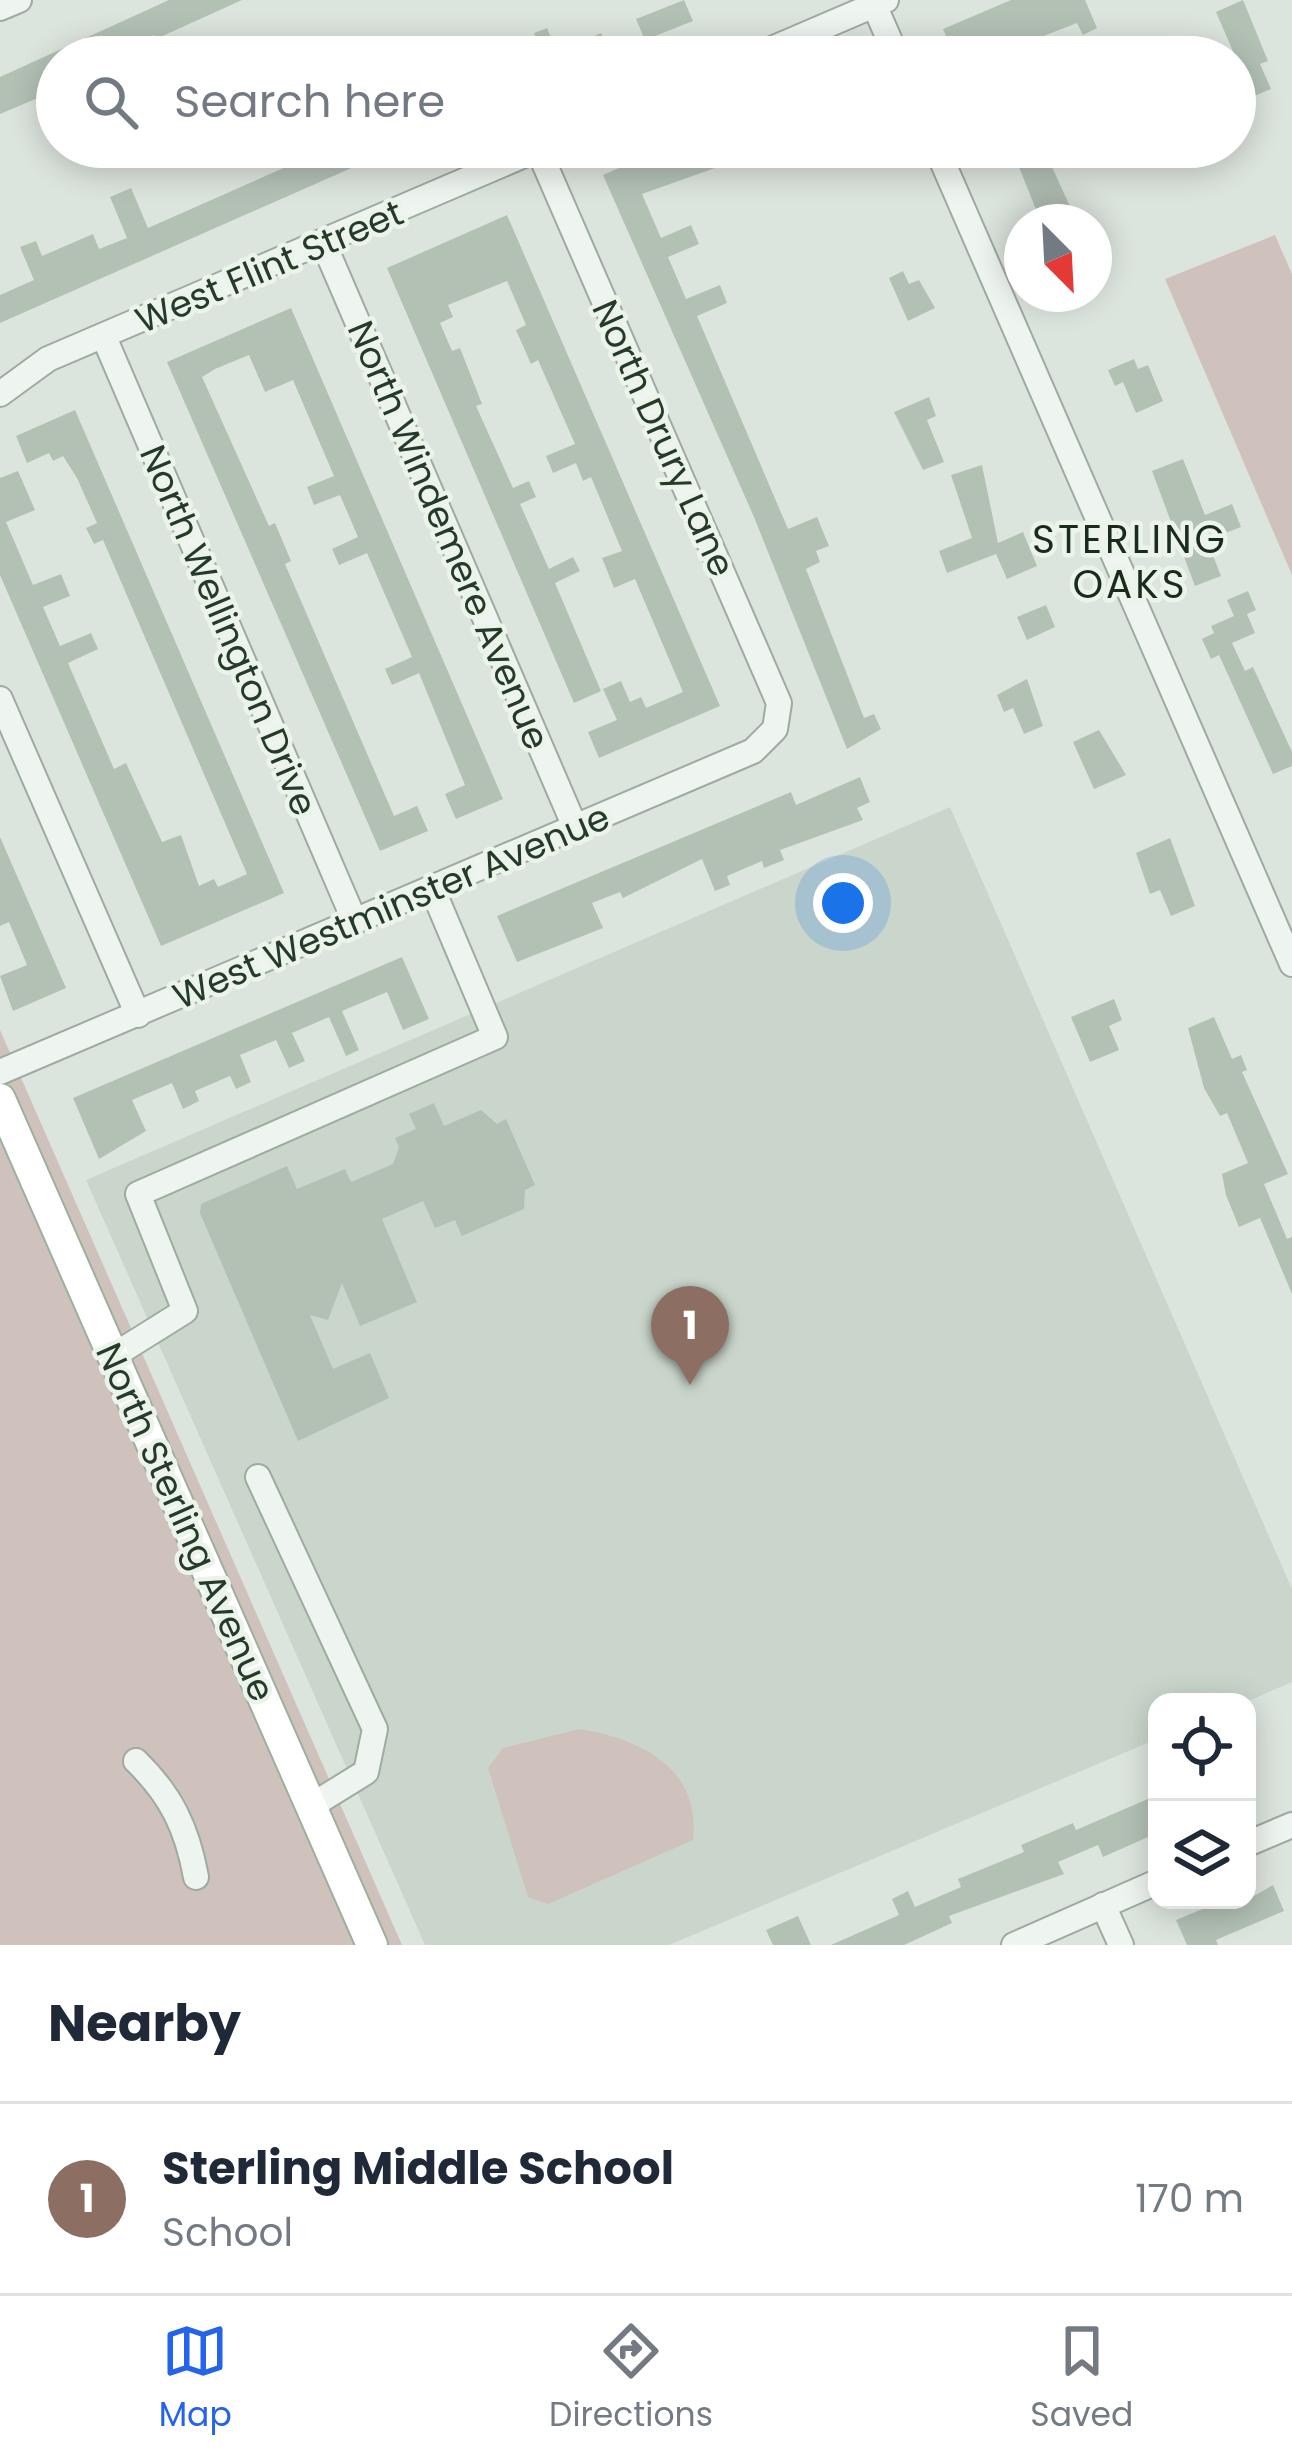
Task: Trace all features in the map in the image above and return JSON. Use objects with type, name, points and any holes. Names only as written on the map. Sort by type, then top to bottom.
[{"type":"main road","name":"North Sterling Avenue","points":[[0,1099],[372,1945]]},
{"type":"street","points":[[0,8],[19,0]]},
{"type":"street","points":[[801,36],[878,2],[890,36]]},
{"type":"street","name":"West Flint Street","points":[[0,394],[48,358],[494,168]]},
{"type":"street","name":"North Drury Lane","points":[[549,168],[779,703],[775,729]]},
{"type":"street","points":[[945,168],[1292,964]]},
{"type":"street","name":"North Windemere Avenue","points":[[323,242],[574,827]]},
{"type":"street","name":"North Wellington Drive","points":[[104,337],[355,922]]},
{"type":"street","points":[[0,699],[138,1015]]},
{"type":"street","name":"West Westminster Avenue","points":[[0,1072],[753,752],[775,729]]},
{"type":"street","points":[[113,1356],[185,1311],[138,1194],[495,1036],[432,889]]},
{"type":"street","points":[[258,1477],[375,1729],[366,1772],[311,1805]]},
{"type":"street","points":[[136,1761],[163,1786],[182,1822],[196,1876]]},
{"type":"street","points":[[1256,1840],[1292,1825]]},
{"type":"street","points":[[1014,1945],[1148,1886]]},
{"type":"street","points":[[1103,1905],[1121,1945]]},
{"type":"shaded area","points":[[1275,235],[1292,274],[1292,575],[1165,279]]},
{"type":"shaded area","points":[[950,807],[1292,1589],[1292,1682],[1256,1698],[1256,1693],[1148,1693],[1148,1743],[669,1945],[425,1945],[86,1180]]},
{"type":"shaded area","points":[[0,1030],[402,1945],[0,1945]]},
{"type":"shaded area","points":[[579,1729],[624,1740],[662,1761],[687,1794],[693,1840],[548,1904],[528,1897],[488,1768],[503,1748]]},
{"type":"building","points":[[169,0],[242,0],[163,36],[90,36]]},
{"type":"building","points":[[684,0],[693,21],[643,36],[636,19]]},
{"type":"building","points":[[1011,0],[1085,0],[1097,28],[1083,35],[1077,23],[1044,36],[946,36],[943,29]]},
{"type":"building","points":[[1243,0],[1268,61],[1260,64],[1271,89],[1256,95],[1256,36],[1226,36],[1216,12]]},
{"type":"building","points":[[36,61],[36,99],[0,114],[0,77]]},
{"type":"building","points":[[284,168],[351,168],[0,323],[0,295],[34,280],[20,247],[36,241],[42,256],[93,234],[99,249],[127,238],[110,197],[131,188],[148,228]]},
{"type":"building","points":[[619,168],[715,168],[642,194],[661,238],[691,225],[699,244],[668,257],[686,299],[720,285],[727,303],[697,316],[788,529],[817,517],[829,546],[816,551],[820,562],[806,569],[864,718],[874,714],[881,729],[847,749],[754,517],[603,175]]},
{"type":"building","points":[[1019,168],[1053,168],[1069,204],[1034,204]]},
{"type":"building","points":[[507,215],[720,706],[599,758],[588,732],[617,720],[603,689],[621,681],[630,702],[641,697],[646,708],[683,692],[635,579],[614,588],[602,558],[622,551],[591,477],[583,481],[576,463],[553,473],[546,456],[575,444],[538,360],[531,364],[516,330],[526,325],[507,281],[448,305],[453,317],[440,323],[452,351],[460,348],[482,404],[476,406],[513,488],[529,481],[536,497],[520,504],[549,569],[573,557],[580,571],[555,583],[601,691],[574,703],[387,268]]},
{"type":"building","points":[[903,271],[909,284],[919,280],[935,308],[908,321],[889,278]]},
{"type":"building","points":[[291,308],[503,799],[456,819],[445,794],[465,785],[419,673],[392,685],[385,669],[412,657],[367,553],[339,565],[332,549],[358,537],[340,495],[314,505],[307,487],[334,476],[293,380],[265,392],[249,355],[215,369],[202,377],[269,526],[275,523],[291,561],[285,564],[394,816],[417,806],[428,831],[380,851],[167,362]]},
{"type":"building","points":[[1134,359],[1138,369],[1148,365],[1163,401],[1136,413],[1123,382],[1115,386],[1108,370]]},
{"type":"building","points":[[929,397],[936,416],[927,420],[944,462],[923,470],[894,412]]},
{"type":"building","points":[[75,410],[284,893],[161,946],[0,575],[0,478],[18,471],[35,510],[6,522],[33,585],[61,574],[70,596],[43,607],[60,646],[91,633],[98,649],[68,663],[114,769],[126,763],[162,842],[181,835],[199,886],[214,879],[218,887],[247,874],[103,540],[94,544],[86,528],[97,523],[77,478],[63,456],[53,461],[49,453],[27,463],[16,436]]},
{"type":"building","points":[[1183,459],[1205,515],[1232,504],[1241,527],[1207,540],[1221,576],[1195,586],[1152,471]]},
{"type":"building","points":[[982,465],[998,543],[1023,532],[1037,566],[1007,579],[996,554],[947,573],[939,551],[972,538],[951,475]]},
{"type":"building","points":[[1248,591],[1256,610],[1247,614],[1255,633],[1232,643],[1245,671],[1253,667],[1292,752],[1292,766],[1273,774],[1219,655],[1211,659],[1202,639],[1214,633],[1211,626],[1234,616],[1227,600]]},
{"type":"building","points":[[1046,605],[1055,627],[1027,640],[1017,617]]},
{"type":"building","points":[[1027,679],[1043,726],[1024,734],[1013,708],[1004,712],[997,695]]},
{"type":"building","points":[[1099,730],[1126,775],[1094,789],[1073,742]]},
{"type":"building","points":[[860,777],[870,802],[857,808],[863,820],[780,850],[784,860],[764,868],[762,861],[727,876],[730,885],[715,891],[702,859],[623,898],[620,892],[592,903],[603,928],[517,962],[497,916],[791,792],[796,805]]},
{"type":"building","points":[[0,837],[66,988],[13,1011],[0,976],[27,965],[9,922],[0,926]]},
{"type":"building","points":[[1170,838],[1195,906],[1171,916],[1160,890],[1150,894],[1136,853]]},
{"type":"building","points":[[402,957],[429,1019],[403,1030],[387,992],[342,1011],[359,1050],[346,1056],[329,1017],[292,1033],[305,1061],[289,1068],[276,1040],[240,1055],[251,1082],[236,1089],[230,1076],[195,1091],[199,1101],[183,1109],[172,1083],[132,1100],[146,1131],[99,1159],[73,1098]]},
{"type":"building","points":[[1114,999],[1122,1020],[1109,1026],[1119,1050],[1090,1062],[1071,1017]]},
{"type":"building","points":[[1214,1017],[1232,1059],[1241,1055],[1247,1070],[1242,1072],[1288,1174],[1264,1184],[1287,1239],[1292,1237],[1292,1294],[1260,1218],[1239,1227],[1226,1195],[1222,1174],[1248,1163],[1227,1113],[1220,1116],[1204,1088],[1188,1028]]},
{"type":"building","points":[[434,1103],[444,1126],[481,1110],[497,1124],[506,1119],[535,1185],[525,1190],[524,1209],[462,1236],[455,1220],[435,1228],[423,1201],[382,1219],[417,1302],[360,1326],[342,1283],[328,1320],[310,1315],[333,1369],[370,1353],[389,1398],[298,1441],[200,1213],[201,1204],[287,1166],[297,1189],[345,1169],[351,1182],[393,1164],[399,1147],[395,1138],[416,1129],[409,1114]]},
{"type":"building","points":[[1148,1799],[1148,1837],[1103,1857],[1098,1845],[1058,1862],[1064,1874],[949,1916],[952,1923],[904,1945],[831,1945],[899,1915],[892,1899],[908,1891],[915,1907],[961,1887],[958,1879],[1024,1852],[1021,1845],[1073,1823],[1076,1830]]},
{"type":"building","points":[[1273,1885],[1284,1911],[1216,1940],[1218,1945],[1187,1945],[1176,1920],[1202,1909],[1256,1909],[1256,1895]]},
{"type":"building","points":[[798,1916],[811,1945],[773,1945],[766,1930]]},
{"type":"place","name":"Sterling Middle School","points":[[690,1385]]},
{"type":"district","name":"STERLING OAKS","points":[[1130,562]]}]
